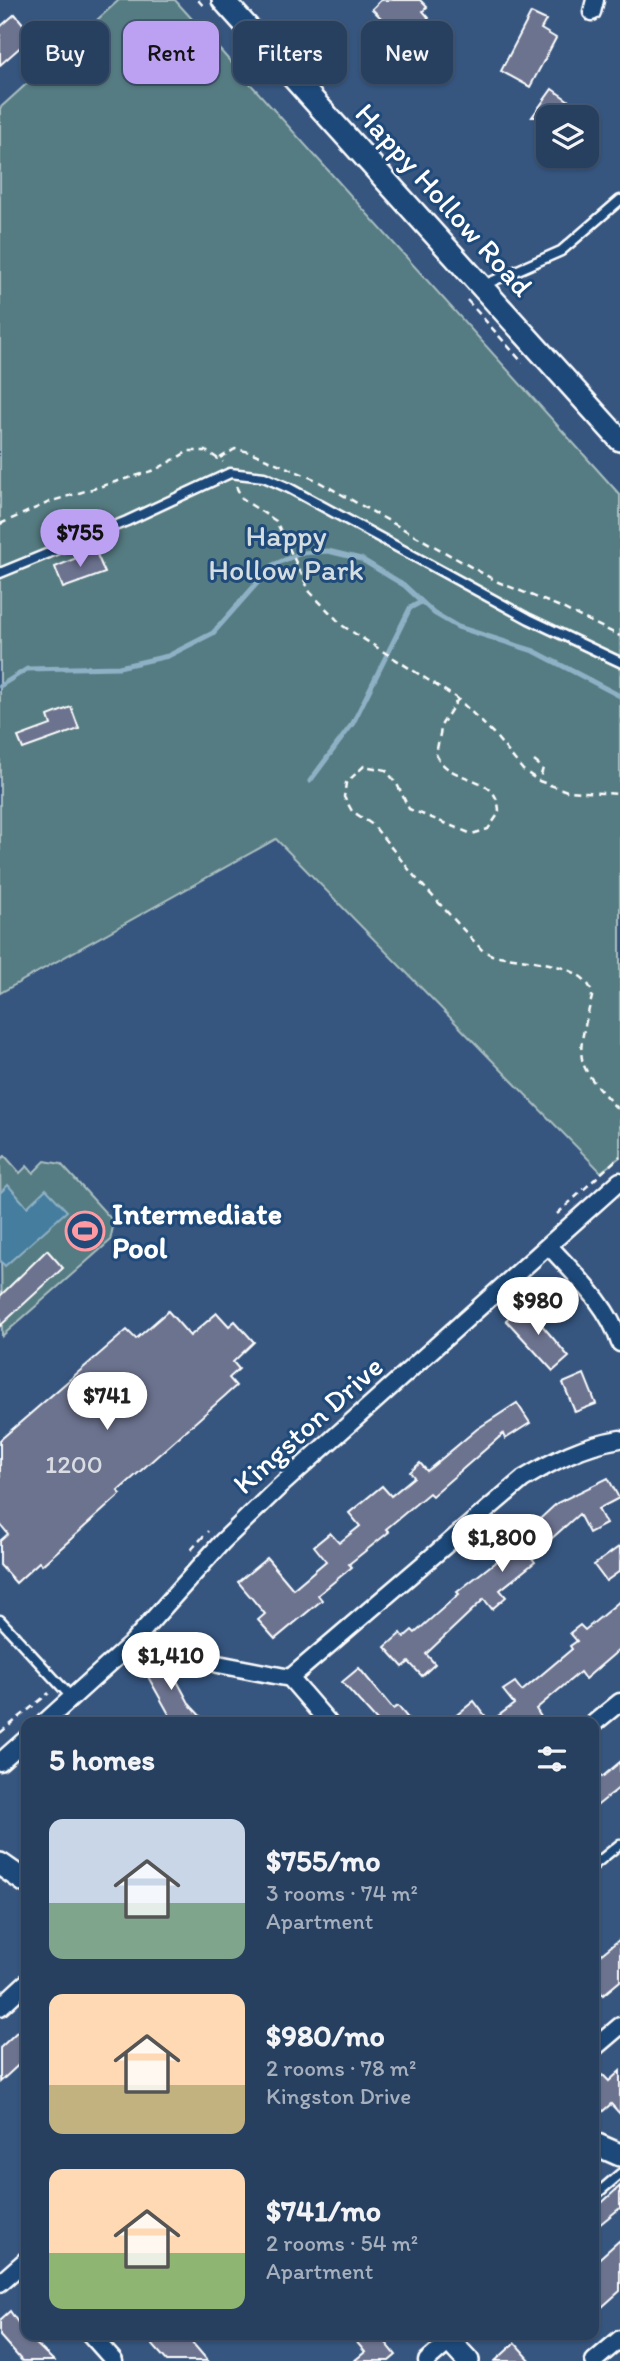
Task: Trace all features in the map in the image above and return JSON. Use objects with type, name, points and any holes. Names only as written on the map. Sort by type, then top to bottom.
[{"type":"main road","name":"Happy Hollow Road","points":[[223,0],[620,440]]},
{"type":"main road","points":[[0,1864],[21,1879]]},
{"type":"main road","points":[[599,2146],[620,2155]]},
{"type":"main road","points":[[450,2340],[468,2361]]},
{"type":"street","name":"Kingston Drive","points":[[51,1717],[130,1645],[222,1542],[270,1496],[620,1181]]},
{"type":"street","points":[[549,1245],[586,1287],[615,1327],[620,1343]]},
{"type":"street","points":[[290,1678],[523,1479],[591,1444],[620,1439]]},
{"type":"street","points":[[218,1664],[290,1678],[324,1717]]},
{"type":"street","points":[[599,1719],[620,1702]]},
{"type":"street","points":[[0,1762],[21,1743]]},
{"type":"street","points":[[0,2007],[21,1988]]},
{"type":"street","points":[[599,2044],[620,2026]]},
{"type":"street","points":[[0,2283],[21,2266]]},
{"type":"street","points":[[594,2361],[620,2339]]},
{"type":"street","points":[[95,2340],[114,2361]]},
{"type":"street","points":[[427,2361],[445,2340]]},
{"type":"lane","points":[[481,286],[561,251],[620,200]]},
{"type":"lane","points":[[0,573],[127,522],[230,473],[264,477],[289,488],[529,619],[620,662]]},
{"type":"lane","points":[[0,1620],[72,1698]]},
{"type":"lane","points":[[599,1861],[620,1844]]},
{"type":"lane","points":[[599,2192],[620,2174]]},
{"type":"path","points":[[0,524],[52,501],[155,470],[189,451],[199,449],[220,458],[242,499],[276,521],[310,592],[343,626],[458,699],[493,733],[523,770],[540,781],[567,791],[620,794]]},
{"type":"path","points":[[220,458],[235,449],[250,452],[314,479],[498,582],[558,606],[620,636]]},
{"type":"path","points":[[458,699],[442,724],[436,754],[446,770],[485,784],[495,794],[499,813],[488,829],[472,834],[432,815],[416,813],[404,802],[392,776],[386,770],[372,765],[364,766],[350,776],[344,789],[345,803],[373,825],[415,877],[483,951],[515,960],[572,969],[584,977],[592,989],[592,997],[579,1047],[580,1060],[588,1077],[620,1112]]},
{"type":"path","points":[[534,761],[543,768],[540,781]]},
{"type":"green space","name":"Happy Hollow Park","points":[[119,0],[175,0],[194,21],[123,21],[123,84],[219,84],[219,49],[233,65],[233,84],[251,84],[620,495],[620,1157],[601,1172],[276,839],[0,993],[0,108],[26,84],[109,84],[109,21],[96,21]]},
{"type":"green space","points":[[5,1156],[20,1173],[27,1166],[33,1173],[45,1161],[61,1164],[114,1222],[110,1241],[2,1336],[0,1160]]},
{"type":"water","points":[[8,1185],[27,1207],[46,1189],[67,1211],[5,1266],[0,1260],[0,1193]]},
{"type":"water","name":"Intermediate Pool","points":[[90,1217],[99,1228],[80,1244],[71,1234]]},
{"type":"building","points":[[381,0],[420,0],[427,7],[423,11],[429,18],[426,21],[384,21],[372,9]]},
{"type":"building","points":[[531,13],[546,20],[541,29],[556,38],[530,87],[501,71]]},
{"type":"building","points":[[15,14],[21,21],[21,47],[0,65],[0,27]]},
{"type":"building","points":[[552,89],[575,105],[541,105]]},
{"type":"building","points":[[95,550],[105,573],[63,588],[55,567]]},
{"type":"building","points":[[71,707],[79,729],[23,749],[18,737],[51,725],[48,716]]},
{"type":"building","points":[[47,1250],[63,1268],[0,1326],[0,1296]]},
{"type":"building","points":[[524,1304],[569,1357],[553,1371],[506,1320]]},
{"type":"building","points":[[168,1311],[190,1336],[217,1313],[229,1326],[235,1321],[254,1342],[233,1362],[239,1369],[229,1378],[236,1386],[118,1491],[121,1494],[42,1565],[39,1562],[16,1583],[0,1565],[0,1541],[8,1534],[0,1524],[0,1440],[127,1330],[136,1339]]},
{"type":"building","points":[[584,1374],[596,1404],[575,1412],[563,1383]]},
{"type":"building","points":[[517,1403],[530,1423],[505,1439],[503,1434],[432,1496],[429,1493],[386,1529],[389,1532],[349,1564],[352,1567],[318,1595],[322,1600],[275,1639],[258,1620],[265,1614],[238,1582],[267,1558],[293,1589],[326,1561],[314,1546],[330,1533],[339,1543],[360,1526],[349,1513],[382,1486],[391,1496],[414,1477],[410,1472],[420,1463],[427,1471],[477,1429]]},
{"type":"building","points":[[608,1478],[619,1498],[598,1509],[606,1524],[589,1533],[579,1514],[531,1557],[535,1562],[500,1590],[506,1597],[492,1609],[484,1599],[426,1654],[435,1664],[422,1676],[409,1662],[403,1667],[385,1647],[401,1633],[404,1637],[412,1630],[415,1633],[459,1594],[457,1592],[531,1534],[528,1530],[557,1503]]},
{"type":"building","points":[[620,1546],[620,1571],[606,1581],[594,1565]]},
{"type":"building","points":[[620,1601],[620,1649],[585,1679],[580,1672],[536,1709],[541,1717],[497,1717],[514,1704],[503,1690],[515,1682],[522,1691],[572,1649],[570,1646],[577,1641],[570,1633],[580,1625],[585,1630]]},
{"type":"building","points":[[163,1655],[190,1705],[201,1717],[171,1717],[142,1666]]},
{"type":"building","points":[[359,1668],[393,1709],[398,1706],[407,1717],[374,1717],[342,1682]]},
{"type":"building","points":[[474,1701],[486,1717],[454,1717]]},
{"type":"building","points":[[620,1762],[620,1787],[599,1804],[599,1773],[602,1777]]},
{"type":"building","points":[[620,1939],[620,1981],[603,1995],[599,1990],[599,1956]]},
{"type":"building","points":[[19,2030],[21,2032],[21,2063],[0,2082],[0,2048]]},
{"type":"building","points":[[620,2071],[620,2114],[611,2104],[599,2115],[599,2079],[603,2075],[609,2081]]},
{"type":"building","points":[[620,2186],[620,2208],[599,2225],[599,2205]]},
{"type":"building","points":[[620,2240],[620,2291],[599,2310],[599,2259]]},
{"type":"building","points":[[10,2311],[21,2327],[21,2340],[32,2340],[54,2361],[22,2361],[0,2336],[0,2320]]},
{"type":"building","points":[[148,2340],[190,2340],[208,2361],[167,2361]]},
{"type":"building","points":[[355,2340],[384,2340],[396,2355],[389,2361],[354,2361],[365,2352]]},
{"type":"building","points":[[515,2343],[531,2361],[495,2361]]},
{"type":"waterway","points":[[0,686],[27,669],[119,667],[168,656],[213,633],[273,565],[301,553],[328,551],[361,559],[404,585],[434,613],[458,627],[534,651],[620,696]]},
{"type":"waterway","points":[[310,781],[353,723],[410,608],[421,602]]},
{"type":"place","name":"Intermediate Pool","points":[[85,1231]]}]
